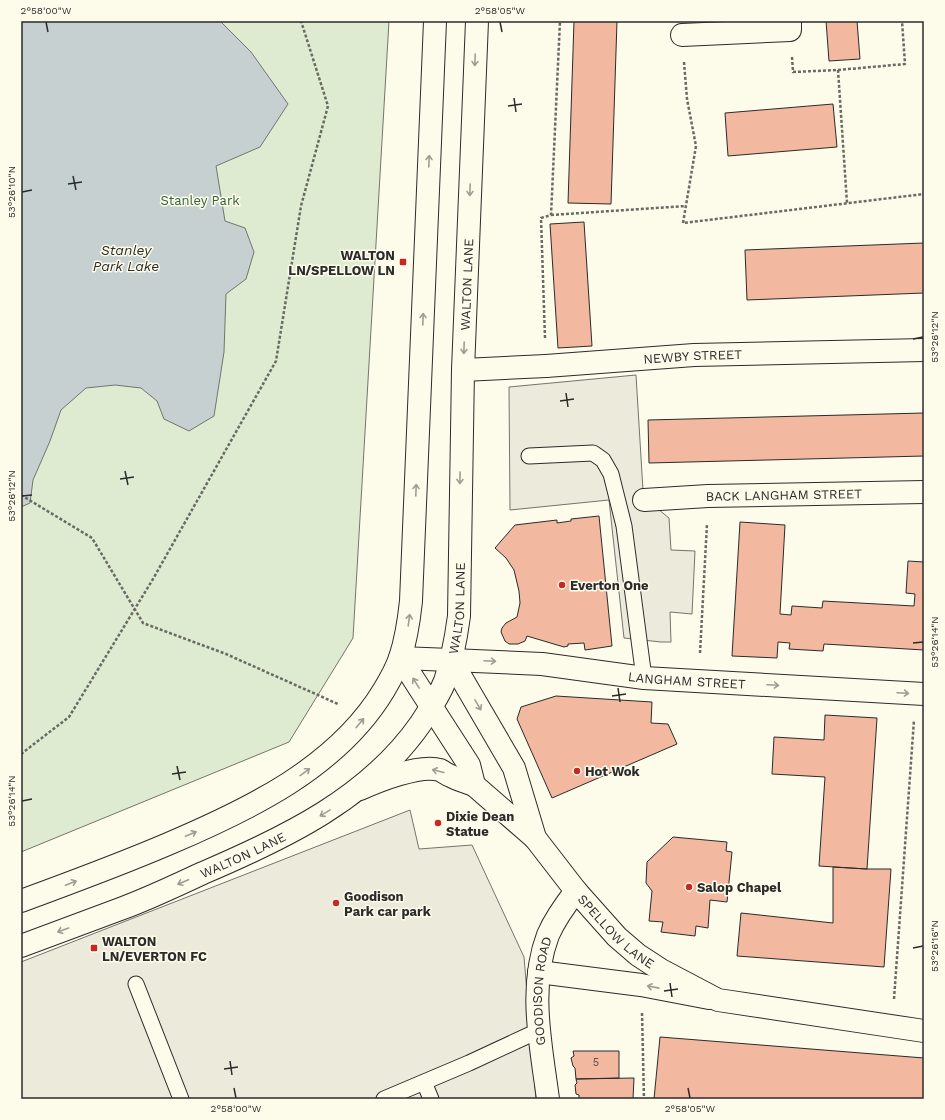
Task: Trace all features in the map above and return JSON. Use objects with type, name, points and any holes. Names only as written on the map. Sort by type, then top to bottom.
[{"type":"main road","points":[[21,901],[132,859],[200,831],[275,793],[307,771],[355,730],[379,698],[391,678],[400,658],[412,601],[435,21]]},
{"type":"main road","name":"WALTON LANE","points":[[21,946],[124,908],[239,858],[294,831],[330,810],[357,790],[387,764],[409,740],[431,707],[444,682],[456,641],[458,616],[463,370],[477,21]]},
{"type":"main road","points":[[682,35],[790,25]]},
{"type":"main road","name":"NEWBY STREET","points":[[463,370],[546,366],[694,355],[924,350]]},
{"type":"main road","name":"BACK LANGHAM STREET","points":[[644,500],[708,496],[924,492]]},
{"type":"main road","points":[[400,658],[469,765],[474,785]]},
{"type":"main road","name":"LANGHAM STREET","points":[[400,658],[542,664],[644,678],[920,694]]},
{"type":"main road","name":"SPELLOW LANE","points":[[451,660],[514,768],[535,838]]},
{"type":"main road","points":[[357,790],[410,771],[425,769],[440,770],[452,777],[474,785]]},
{"type":"main road","name":"SPELLOW LANE","points":[[474,785],[535,838],[576,891],[616,937],[638,955],[660,970],[718,1000]]},
{"type":"main road","name":"GOODISON ROAD","points":[[548,1099],[537,994],[539,972],[548,935],[558,915],[576,891]]},
{"type":"main road","name":"SPELLOW LANE","points":[[539,972],[641,985],[718,1000],[924,1031]]},
{"type":"lane","points":[[529,456],[593,453],[603,460],[611,474],[624,526],[644,678]]},
{"type":"lane","points":[[136,984],[181,1099]]},
{"type":"lane","points":[[384,1099],[469,1063],[540,1030]]},
{"type":"lane","points":[[424,1082],[431,1099]]},
{"type":"path","points":[[21,754],[68,717],[135,610],[276,361],[301,206],[328,106],[301,21]]},
{"type":"path","points":[[551,215],[560,21]]},
{"type":"path","points":[[790,25],[793,72],[838,70],[905,64],[902,21]]},
{"type":"path","points":[[682,35],[687,99],[696,146],[683,223],[924,194]]},
{"type":"path","points":[[838,70],[847,203]]},
{"type":"path","points":[[546,366],[541,218],[551,215],[686,206]]},
{"type":"path","points":[[21,495],[92,538],[143,623],[226,654],[338,704]]},
{"type":"path","points":[[698,681],[708,496]]},
{"type":"path","points":[[892,1027],[920,694]]},
{"type":"path","points":[[641,985],[644,1099]]},
{"type":"green space","name":"Stanley Park","points":[[21,21],[389,21],[353,638],[289,742],[21,852]]},
{"type":"shaded area","points":[[636,375],[644,507],[658,509],[669,518],[671,550],[695,551],[692,614],[670,612],[671,642],[624,638],[609,500],[510,510],[509,387]]},
{"type":"shaded area","name":"Goodison Park car park","points":[[410,810],[419,849],[472,845],[524,957],[536,1099],[21,1099],[21,962]]},
{"type":"water","name":"Stanley Park Lake","points":[[21,21],[220,21],[251,52],[288,104],[260,147],[216,166],[225,221],[245,228],[254,252],[246,279],[226,294],[224,352],[214,416],[189,431],[164,419],[157,401],[141,388],[115,385],[86,388],[61,410],[50,441],[33,480],[30,503],[21,507]]},
{"type":"building","points":[[574,21],[617,21],[611,204],[568,203]]},
{"type":"building","points":[[826,21],[857,21],[860,59],[829,61]]},
{"type":"building","points":[[833,104],[837,147],[728,156],[725,113]]},
{"type":"building","points":[[584,222],[592,346],[558,348],[550,224]]},
{"type":"building","points":[[924,243],[924,293],[747,300],[745,250]]},
{"type":"building","points":[[924,413],[924,456],[649,463],[648,420]]},
{"type":"building","name":"Everton One","points":[[599,516],[612,646],[585,650],[584,643],[568,644],[568,646],[564,647],[527,636],[525,641],[518,644],[509,644],[505,641],[501,632],[506,623],[517,617],[520,603],[519,591],[514,570],[506,558],[495,548],[515,525],[557,520],[557,523],[571,521],[571,519]]},
{"type":"building","points":[[740,522],[785,525],[780,614],[791,615],[792,606],[822,608],[823,601],[914,606],[915,594],[906,593],[908,561],[924,562],[924,650],[824,644],[823,651],[789,649],[790,643],[778,642],[777,658],[732,656]]},
{"type":"building","name":"Hot Wok","points":[[556,696],[652,702],[651,723],[668,724],[677,744],[552,798],[517,719],[521,707]]},
{"type":"building","points":[[825,715],[877,718],[867,869],[819,866],[825,777],[772,774],[774,737],[824,740]]},
{"type":"building","name":"Salop Chapel","points":[[673,837],[727,842],[726,851],[732,852],[727,902],[710,900],[708,928],[696,926],[695,936],[661,932],[663,922],[649,921],[652,891],[646,883],[647,862]]},
{"type":"building","points":[[833,867],[891,869],[884,967],[737,956],[741,913],[833,923]]},
{"type":"building","points":[[660,1037],[924,1058],[924,1099],[654,1099]]},
{"type":"building","points":[[573,1051],[619,1051],[619,1078],[576,1079],[575,1068],[571,1058],[574,1056]]},
{"type":"building","points":[[634,1078],[633,1099],[579,1099],[579,1095],[576,1094],[576,1079]]},
{"type":"place","name":"WALTON LN/SPELLOW LN","points":[[403,262]]},
{"type":"place","name":"Everton One","points":[[562,585]]},
{"type":"place","name":"Hot Wok","points":[[577,771]]},
{"type":"place","name":"Dixie Dean Statue","points":[[438,823]]},
{"type":"place","name":"Salop Chapel","points":[[689,887]]},
{"type":"place","name":"Goodison Park car park","points":[[336,903]]},
{"type":"place","name":"WALTON LN/EVERTON FC","points":[[94,948]]}]
